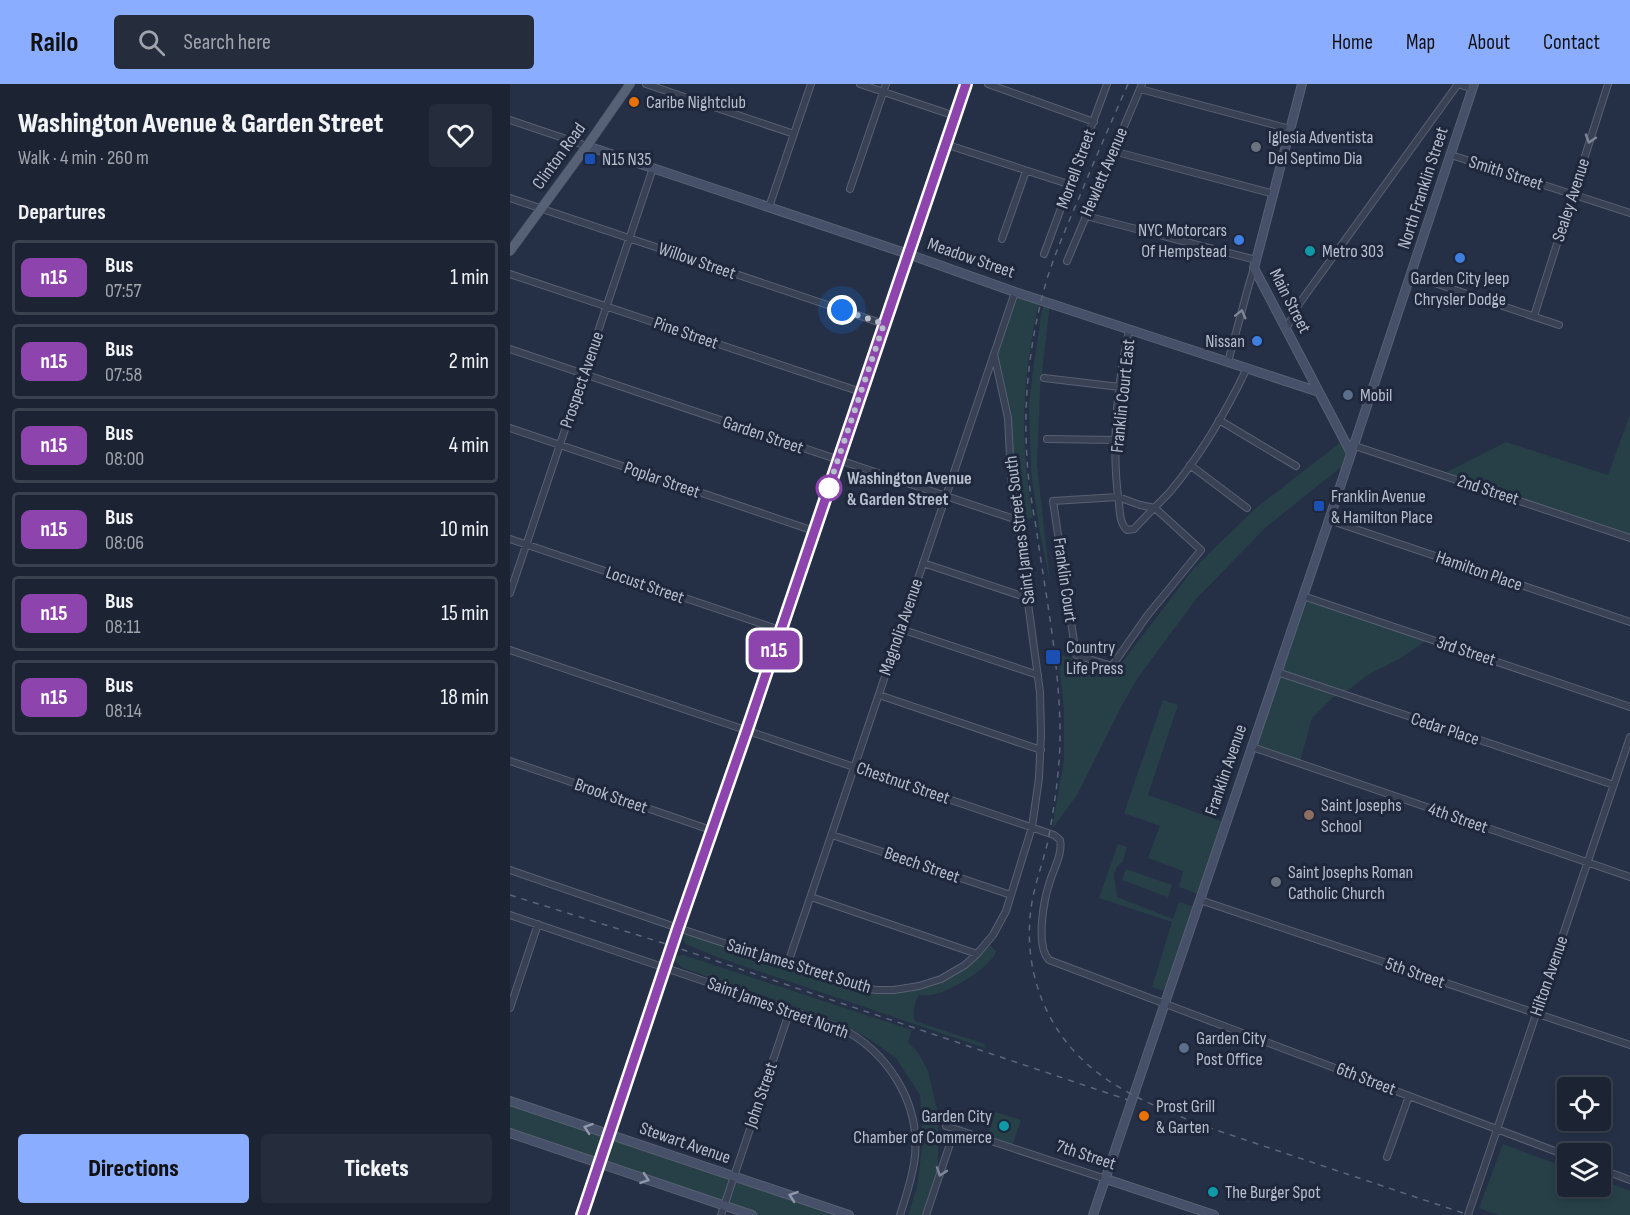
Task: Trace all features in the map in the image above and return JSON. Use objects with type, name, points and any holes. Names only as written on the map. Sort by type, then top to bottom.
[{"type":"main road","name":"Clinton Road","points":[[510,251],[630,84]]},
{"type":"main road","points":[[582,1215],[966,84]]},
{"type":"main road","name":"Main Street","points":[[1302,84],[1255,264],[1286,329],[1350,447]]},
{"type":"main road","name":"North Franklin Street","points":[[1390,336],[1473,87]]},
{"type":"main road","name":"Meadow Street","points":[[587,146],[1015,292],[1319,392]]},
{"type":"main road","name":"Franklin Avenue","points":[[1093,1215],[1329,520],[1350,447],[1390,336]]},
{"type":"main road","name":"Stewart Avenue","points":[[510,1101],[849,1215]]},
{"type":"main road","points":[[510,1133],[752,1215]]},
{"type":"main road","name":"7th Street","points":[[1106,1179],[1214,1215]]},
{"type":"street","points":[[646,84],[794,134]]},
{"type":"street","points":[[769,207],[811,84]]},
{"type":"street","points":[[860,84],[955,116]]},
{"type":"street","points":[[850,189],[886,84]]},
{"type":"street","points":[[988,84],[1094,122]]},
{"type":"street","name":"Morrell Street","points":[[1044,254],[1107,84]]},
{"type":"street","points":[[1286,329],[1299,304],[1457,84],[1473,87]]},
{"type":"street","name":"Sealey Avenue","points":[[1534,316],[1608,84]]},
{"type":"street","points":[[1141,87],[1290,129]]},
{"type":"street","name":"Hewlett Avenue","points":[[1067,261],[1141,87]]},
{"type":"street","name":"Meadow Street","points":[[510,120],[587,146]]},
{"type":"street","points":[[945,144],[1071,185]]},
{"type":"street","points":[[1113,151],[1274,194]]},
{"type":"street","name":"Smith Street","points":[[1451,155],[1630,213]]},
{"type":"street","name":"Prospect Avenue","points":[[510,593],[653,168]]},
{"type":"street","points":[[1002,239],[1026,171]]},
{"type":"street","name":"Willow Street","points":[[510,198],[884,324]]},
{"type":"street","points":[[1086,216],[1255,264],[1228,362]]},
{"type":"street","name":"Pine Street","points":[[510,274],[861,392]]},
{"type":"street","points":[[1411,274],[1559,325]]},
{"type":"street","name":"Magnolia Avenue","points":[[788,963],[1015,292]]},
{"type":"street","name":"Franklin Court East","points":[[1129,330],[1116,420],[1118,497],[1124,528],[1134,530],[1155,508]]},
{"type":"street","name":"Garden Street","points":[[510,349],[1017,520]]},
{"type":"street","name":"Saint James Street South","points":[[510,870],[858,987],[894,990],[919,986],[940,979],[964,965],[985,946],[999,926],[1032,828],[1041,750],[1038,675],[1011,477],[1008,418],[994,354]]},
{"type":"street","points":[[1118,497],[1155,508],[1203,447],[1247,368]]},
{"type":"street","points":[[1044,378],[1120,387]]},
{"type":"street","points":[[985,381],[1001,385]]},
{"type":"street","points":[[1219,420],[1296,466]]},
{"type":"street","name":"Poplar Street","points":[[510,428],[814,531]]},
{"type":"street","points":[[1047,440],[1116,440]]},
{"type":"street","name":"2nd Street","points":[[1350,447],[1630,538]]},
{"type":"street","points":[[1190,465],[1247,508]]},
{"type":"street","name":"Franklin Court","points":[[1118,497],[1053,501],[1076,655],[1112,666],[1147,615],[1201,550],[1155,508]]},
{"type":"street","name":"Hamilton Place","points":[[1329,520],[1630,622]]},
{"type":"street","name":"Locust Street","points":[[510,539],[780,630]]},
{"type":"street","points":[[923,563],[1028,598]]},
{"type":"street","name":"3rd Street","points":[[1303,596],[1630,706]]},
{"type":"street","points":[[901,629],[1038,675]]},
{"type":"street","name":"Chestnut Street","points":[[510,650],[1056,836],[1061,845],[1044,908],[1043,946],[1047,958],[1165,1003]]},
{"type":"street","name":"Cedar Place","points":[[1277,672],[1614,785]]},
{"type":"street","points":[[879,695],[1041,750]]},
{"type":"street","name":"Hilton Avenue","points":[[1468,1215],[1630,737]]},
{"type":"street","name":"4th Street","points":[[1252,747],[1630,877]]},
{"type":"street","name":"Brook Street","points":[[510,761],[711,830]]},
{"type":"street","name":"Beech Street","points":[[832,835],[1011,895]]},
{"type":"street","points":[[811,897],[976,954]]},
{"type":"street","name":"5th Street","points":[[1200,900],[1630,1045]]},
{"type":"street","name":"Saint James Street North","points":[[510,915],[839,1027],[863,1041],[886,1063],[898,1081],[909,1107],[915,1134],[912,1174],[900,1215]]},
{"type":"street","points":[[510,1008],[538,924]]},
{"type":"street","name":"6th Street","points":[[1165,1003],[1557,1152]]},
{"type":"street","name":"John Street","points":[[721,1215],[790,1010]]},
{"type":"street","points":[[1387,1157],[1409,1096]]},
{"type":"street","name":"7th Street","points":[[946,1126],[1106,1179]]},
{"type":"street","points":[[926,1215],[956,1130]]},
{"type":"street","points":[[1611,1172],[1630,1180]]},
{"type":"green space","points":[[1015,291],[1040,299],[1029,354],[1024,408],[1026,463],[1033,518],[1017,520],[1008,418],[995,360]]},
{"type":"green space","points":[[1047,301],[1049,312],[1040,389],[1037,465],[1050,582],[1031,472],[1029,404],[1042,310]]},
{"type":"green space","points":[[1630,415],[1630,538],[1443,474],[1506,442],[1608,475]]},
{"type":"green space","points":[[1341,442],[1352,445],[1346,463],[1265,528],[1196,599],[1137,679],[1077,795],[1052,829],[1064,760],[1064,709],[1058,654],[1115,672],[1194,568],[1256,508]]},
{"type":"green space","points":[[1302,596],[1428,639],[1401,658],[1369,674],[1351,688],[1332,698],[1312,718],[1299,765],[1250,749]]},
{"type":"green space","points":[[1163,700],[1178,705],[1148,795],[1226,823],[1201,895],[1179,887],[1183,871],[1148,858],[1160,826],[1124,813]]},
{"type":"green space","points":[[1118,844],[1127,847],[1123,861],[1116,868],[1114,875],[1117,897],[1173,919],[1179,902],[1197,908],[1168,992],[1152,987],[1172,922],[1099,898]]},
{"type":"green space","points":[[1126,869],[1172,885],[1168,897],[1122,880]]},
{"type":"green space","points":[[688,927],[858,987],[885,990],[933,982],[967,962],[985,946],[991,946],[996,951],[980,970],[945,991],[932,995],[919,995],[914,1011],[915,1021],[984,1044],[985,1048],[717,957],[686,944],[683,940]]},
{"type":"green space","points":[[683,955],[912,1030],[908,1042],[919,1054],[928,1071],[938,1114],[938,1161],[934,1198],[929,1215],[908,1215],[917,1188],[923,1139],[920,1095],[896,1058],[868,1038],[836,1021],[683,968],[675,958]]},
{"type":"green space","points":[[510,1100],[850,1215],[750,1215],[510,1133]]},
{"type":"green space","points":[[995,1112],[1021,1120],[1012,1146],[986,1138]]},
{"type":"green space","points":[[1503,1144],[1557,1164],[1557,1197],[1611,1197],[1611,1184],[1630,1191],[1630,1215],[1498,1215],[1479,1208]]},
{"type":"railway","points":[[1128,84],[1051,267],[1036,323],[1029,368],[1026,435],[1030,492],[1048,607],[1060,715],[1057,780],[1050,829],[1031,907],[1030,953],[1036,982],[1047,1011],[1061,1035],[1078,1055],[1118,1087],[1164,1110],[1214,1130]]},
{"type":"railway","points":[[510,895],[663,943],[1128,1100]]},
{"type":"railway","points":[[1207,1127],[1469,1215]]},
{"type":"bus line","name":"n15","points":[[582,1215],[966,84]]},
{"type":"place","name":"Caribe Nightclub","points":[[634,102]]},
{"type":"place","name":"Iglesia Adventista Del Septimo Dia","points":[[1256,147]]},
{"type":"place","name":"N15 N35","points":[[590,159]]},
{"type":"place","name":"NYC Motorcars Of Hempstead","points":[[1239,240]]},
{"type":"place","name":"Metro 303","points":[[1310,251]]},
{"type":"place","name":"Garden City Jeep Chrysler Dodge","points":[[1460,258]]},
{"type":"place","name":"Nissan","points":[[1257,341]]},
{"type":"place","name":"Mobil","points":[[1348,395]]},
{"type":"place","name":"Washington Avenue & Garden Street","points":[[829,488]]},
{"type":"place","name":"Franklin Avenue & Hamilton Place","points":[[1319,506]]},
{"type":"place","name":"Country Life Press","points":[[1053,657]]},
{"type":"place","name":"Saint Josephs School","points":[[1309,815]]},
{"type":"place","name":"Saint Josephs Roman Catholic Church","points":[[1276,882]]},
{"type":"place","name":"Garden City Post Office","points":[[1184,1048]]},
{"type":"place","name":"Prost Grill & Garten","points":[[1144,1116]]},
{"type":"place","name":"Garden City Chamber of Commerce","points":[[1004,1126]]},
{"type":"place","name":"The Burger Spot","points":[[1213,1192]]},
{"type":"route","points":[[829,488],[826,495],[884,324],[842,310]]}]
